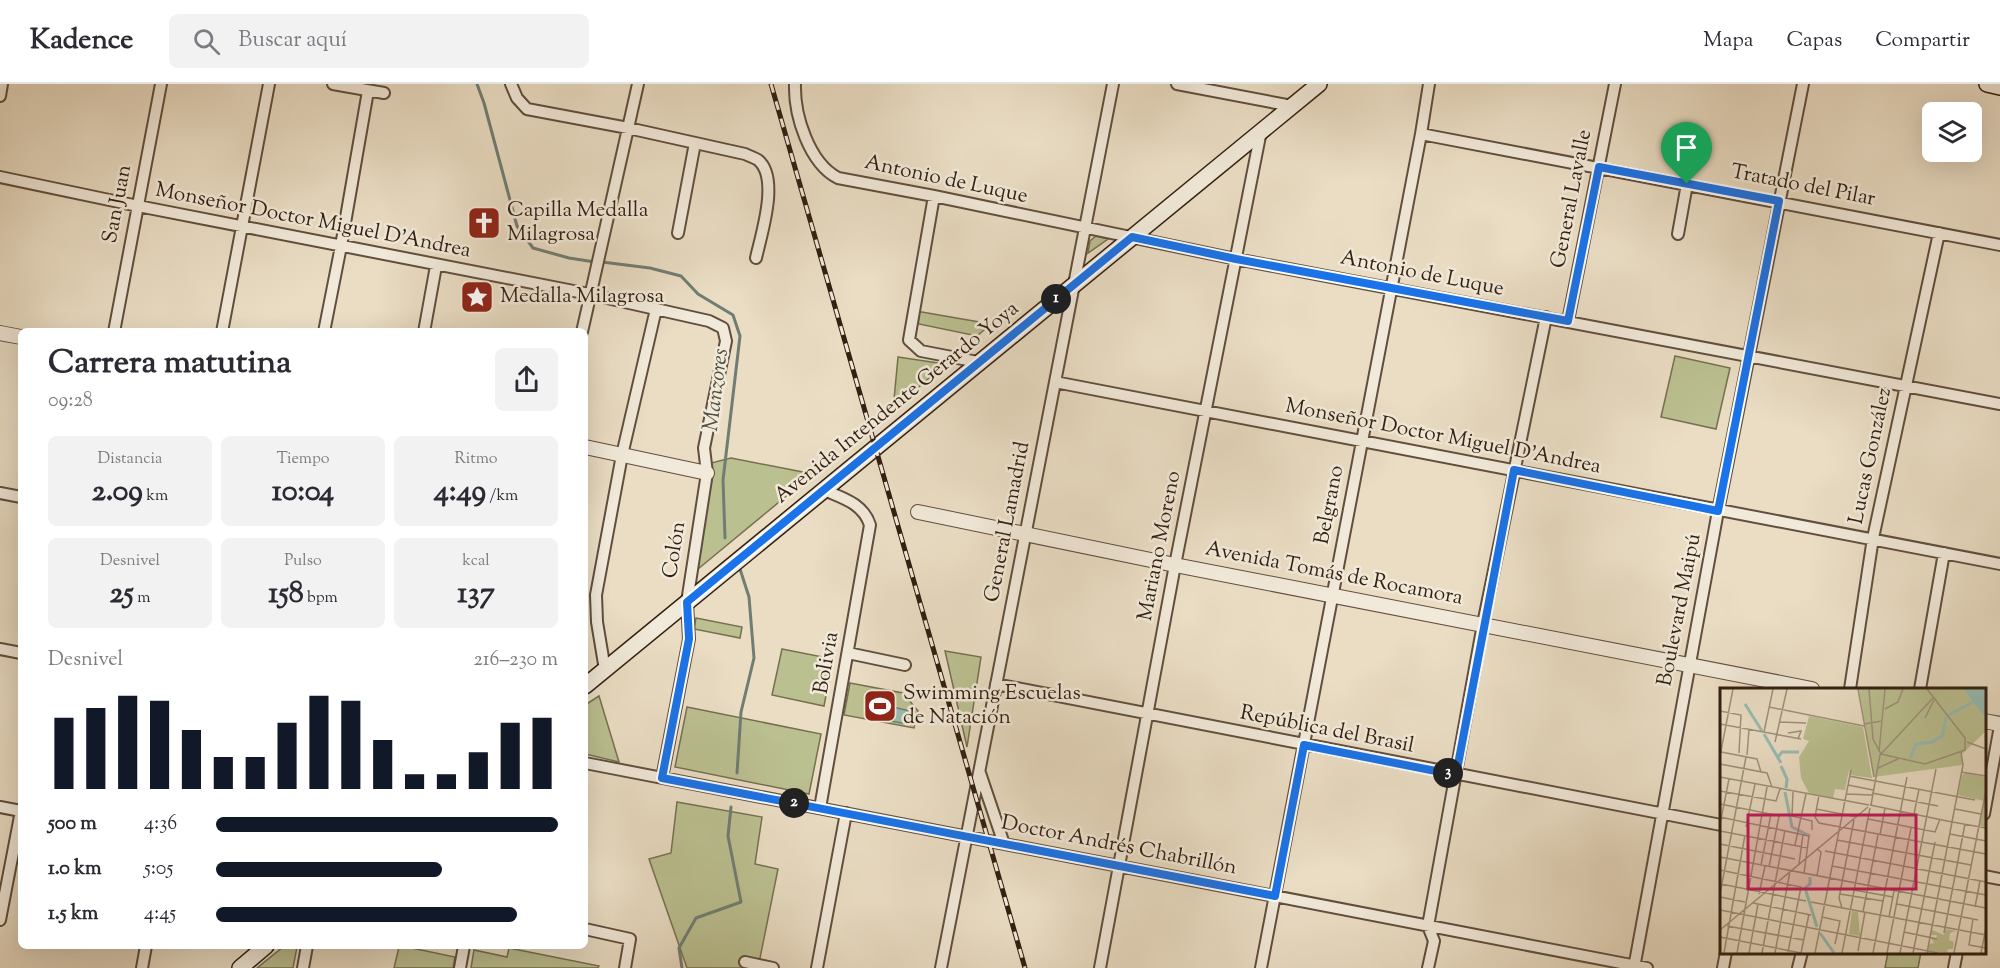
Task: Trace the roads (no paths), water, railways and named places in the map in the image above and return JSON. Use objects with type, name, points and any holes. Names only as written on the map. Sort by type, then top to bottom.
[{"type":"main road","name":"Avenida Intendente Gerardo Yoya","points":[[588,683],[1319,84]]},
{"type":"main road","points":[[1987,84],[2000,87]]},
{"type":"main road","points":[[240,968],[262,949]]},
{"type":"street","points":[[0,96],[2,84]]},
{"type":"street","name":"San Juan","points":[[115,328],[161,84]]},
{"type":"street","points":[[223,328],[269,84]]},
{"type":"street","points":[[333,84],[384,93]]},
{"type":"street","points":[[511,84],[517,98],[526,109],[627,128],[745,154],[758,160],[765,170],[769,188],[756,258]]},
{"type":"street","points":[[583,328],[638,84]]},
{"type":"street","name":"Antonio de Luque","points":[[795,84],[795,102],[810,151],[829,173],[838,178],[1236,259],[2000,404]]},
{"type":"street","name":"General Lamadrid","points":[[941,968],[1113,84]]},
{"type":"street","points":[[1177,84],[1292,106]]},
{"type":"street","name":"Belgrano","points":[[1261,968],[1429,84]]},
{"type":"street","name":"General Lavalle","points":[[1568,321],[1615,84]]},
{"type":"street","name":"Boulevard Maipú","points":[[1634,967],[1718,511],[1803,84]]},
{"type":"street","points":[[325,328],[368,91]]},
{"type":"street","name":"Mariano Moreno","points":[[1100,968],[1175,565],[1261,131]]},
{"type":"street","name":"Tratado del Pilar","points":[[1421,134],[2000,245]]},
{"type":"street","points":[[678,233],[695,143]]},
{"type":"street","name":"Monseñor Doctor Miguel D'Andrea","points":[[0,177],[436,266],[590,294],[709,321],[723,328]]},
{"type":"street","points":[[1678,234],[1687,184]]},
{"type":"street","points":[[934,196],[909,340],[921,351],[978,362]]},
{"type":"street","name":"Lucas González","points":[[1850,688],[1873,538],[1939,233]]},
{"type":"street","points":[[424,328],[436,266]]},
{"type":"street","points":[[604,670],[597,622],[596,595],[622,455],[656,309]]},
{"type":"street","points":[[1428,968],[1434,941],[1428,926],[1483,624],[1546,317]]},
{"type":"street","name":"Colón","points":[[662,778],[689,639],[687,602],[707,473],[704,448],[726,341],[723,328]]},
{"type":"street","points":[[0,333],[18,336]]},
{"type":"street","name":"Monseñor Doctor Miguel D'Andrea","points":[[1055,382],[2000,564]]},
{"type":"street","points":[[588,448],[707,473]]},
{"type":"street","name":"Bolivia","points":[[820,808],[870,525],[867,516],[858,505],[824,490]]},
{"type":"street","points":[[0,493],[18,496]]},
{"type":"street","name":"Avenida Tomás de Rocamora","points":[[918,512],[1175,565],[1807,688]]},
{"type":"street","points":[[1920,688],[1944,553]]},
{"type":"street","points":[[0,649],[18,653]]},
{"type":"street","points":[[848,653],[905,664]]},
{"type":"street","name":"República del Brasil","points":[[996,684],[1720,825]]},
{"type":"street","points":[[1985,721],[2000,725],[1985,804]]},
{"type":"street","name":"Doctor Andrés Chabrillón","points":[[588,764],[1647,968]]},
{"type":"street","points":[[980,771],[1004,844]]},
{"type":"street","points":[[0,807],[18,810]]},
{"type":"street","points":[[817,968],[846,813]]},
{"type":"street","points":[[0,920],[18,827]]},
{"type":"street","points":[[1985,876],[2000,879]]},
{"type":"street","points":[[588,930],[630,939],[625,968]]},
{"type":"street","points":[[142,968],[145,949]]},
{"type":"street","points":[[303,968],[306,949]]},
{"type":"street","points":[[460,968],[463,949]]},
{"type":"street","points":[[1723,968],[1726,953]]},
{"type":"street","points":[[1798,968],[1802,953]]},
{"type":"street","points":[[1953,968],[1957,953]]},
{"type":"street","points":[[745,962],[773,968]]},
{"type":"water","points":[[888,706],[915,712],[912,725],[885,720]]},
{"type":"waterway","name":"Manzores","points":[[477,84],[517,226],[533,248],[569,258],[595,262]]},
{"type":"waterway","name":"Manzores","points":[[602,262],[650,268],[681,276],[698,294],[733,315],[740,336],[723,480],[725,538]]},
{"type":"waterway","name":"Manzores","points":[[737,773],[741,712],[754,658],[749,597],[740,569]]},
{"type":"waterway","name":"Manzores","points":[[682,968],[679,948],[696,918],[741,902],[728,836],[731,807]]},
{"type":"railway","points":[[771,84],[1025,968]]},
{"type":"place","name":"Capilla Medalla Milagrosa","points":[[484,223]]},
{"type":"place","name":"Medalla Milagrosa","points":[[477,297]]},
{"type":"place","name":"Swimming Escuelas de Natación","points":[[880,706]]}]
